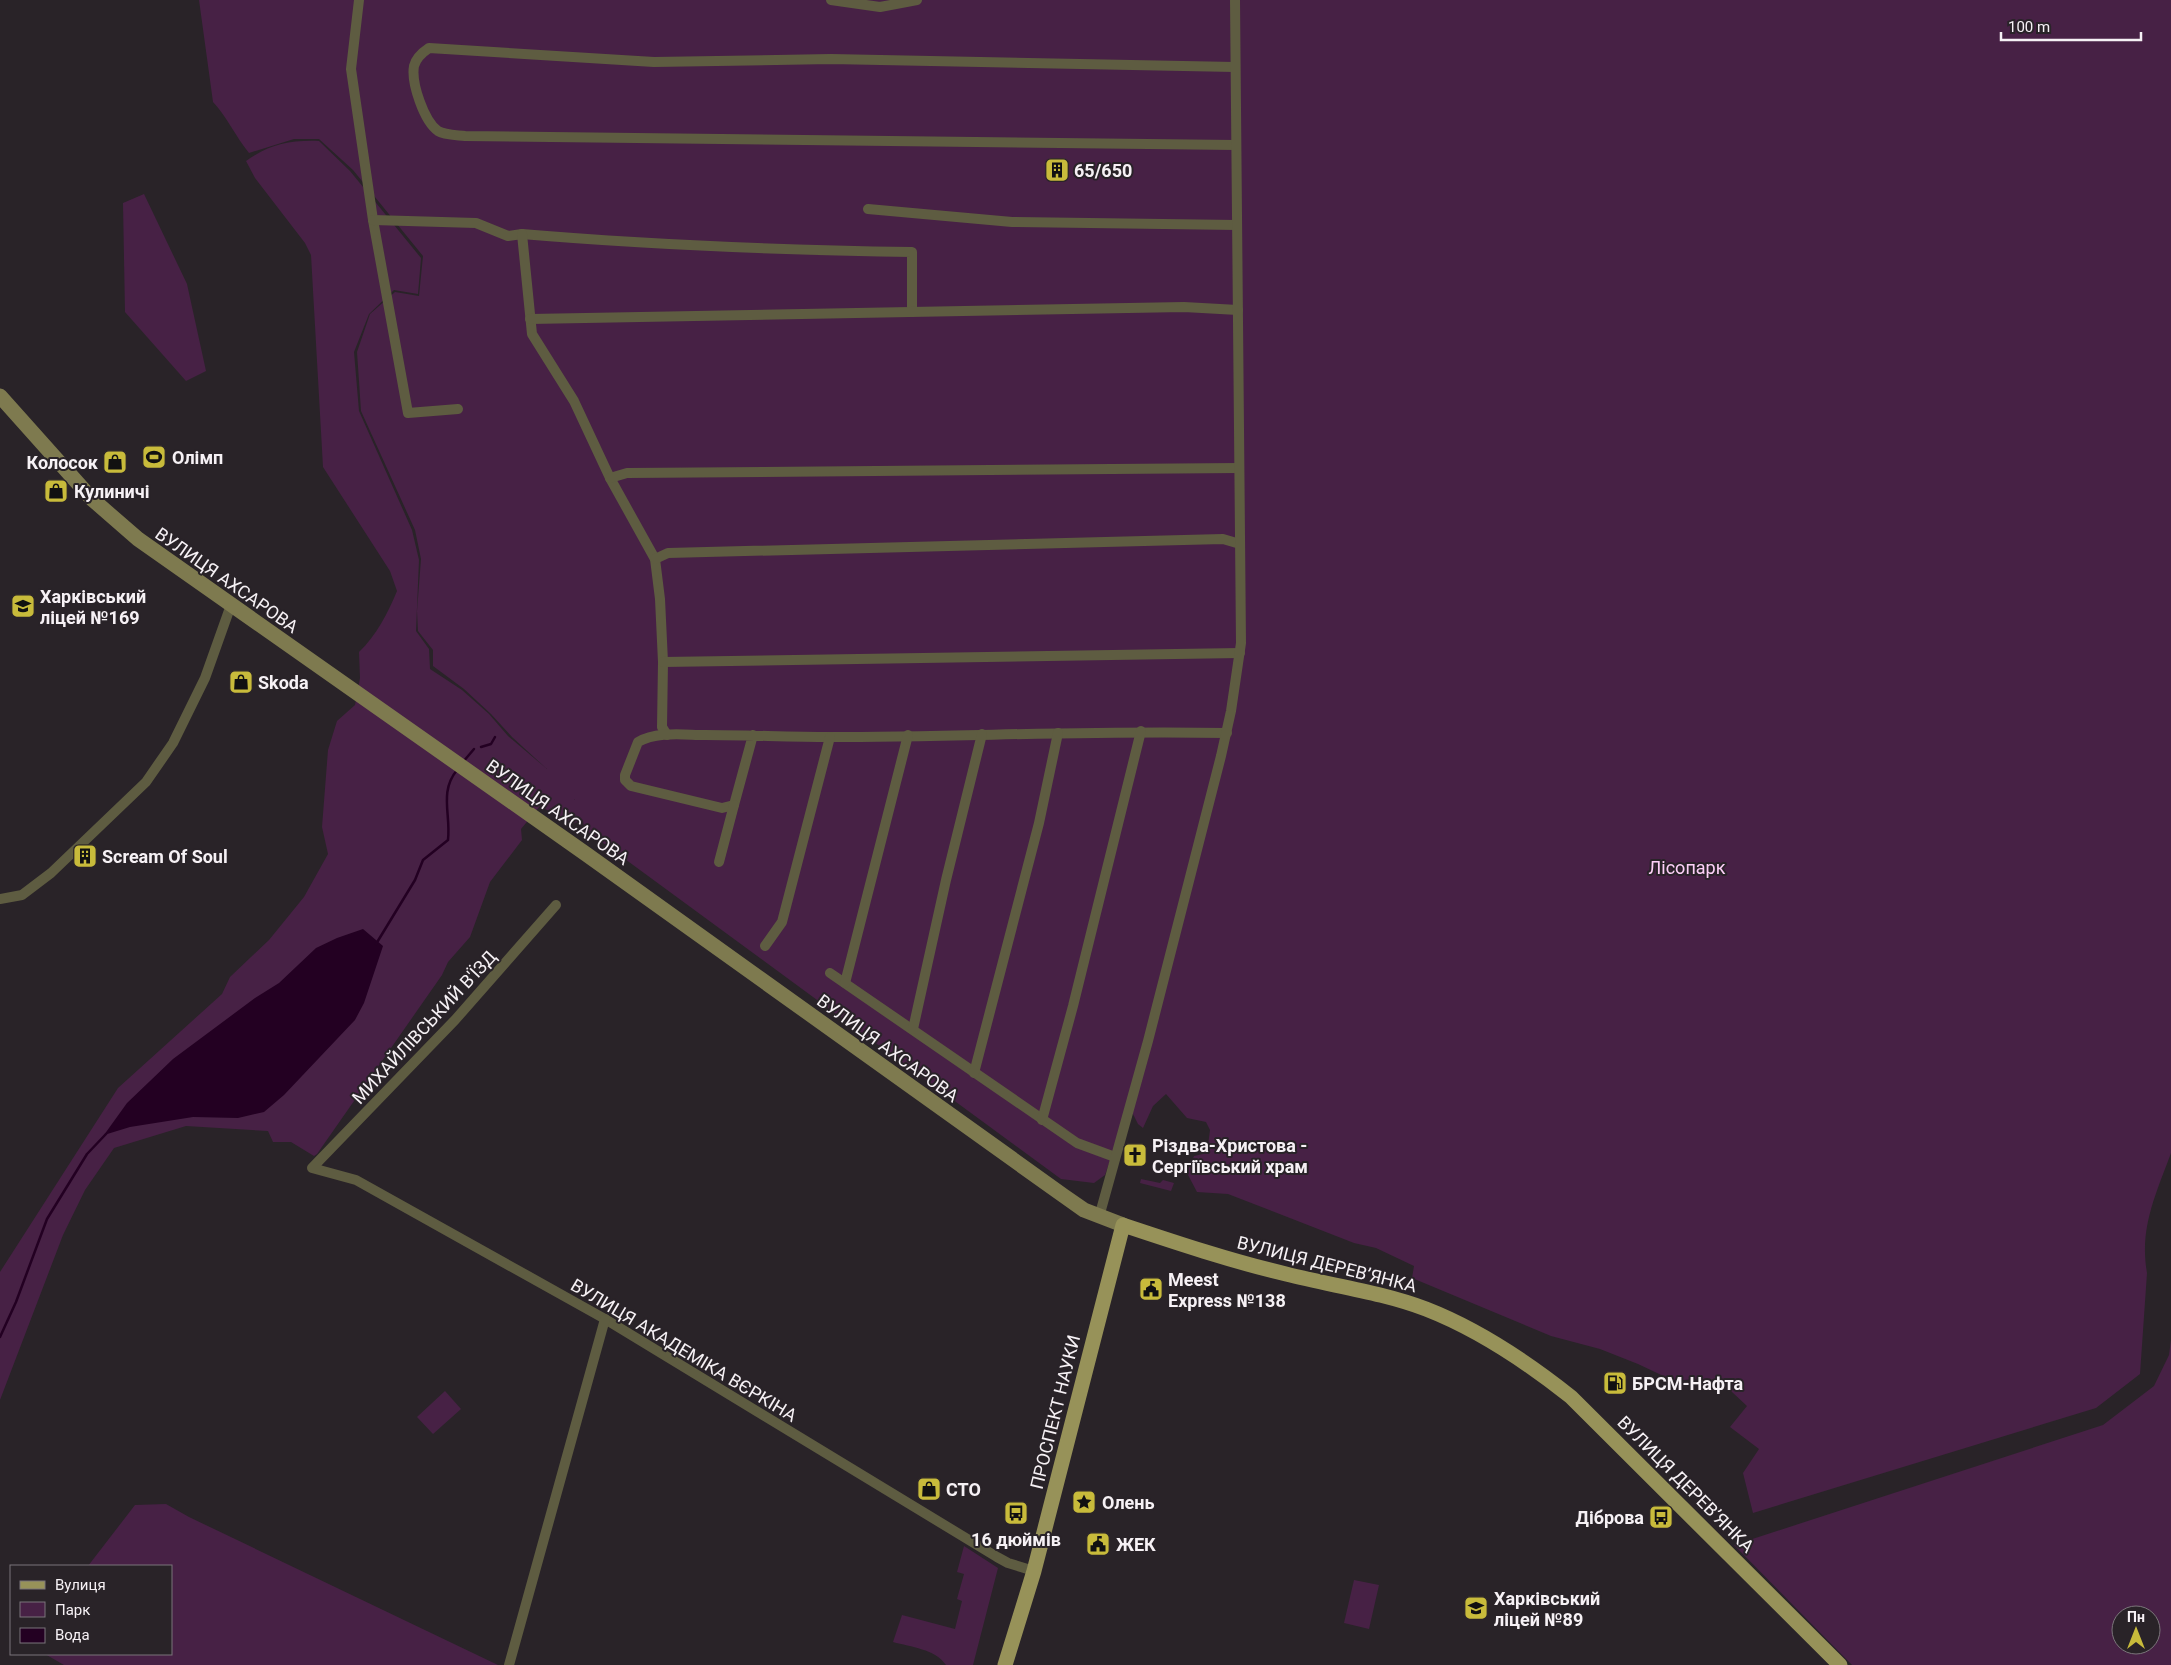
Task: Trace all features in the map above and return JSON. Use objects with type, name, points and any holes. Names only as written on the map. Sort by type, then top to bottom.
[{"type":"main road","name":"ВУЛИЦЯ АХСАРОВА","points":[[0,396],[76,481],[118,523],[169,562],[586,854],[1056,1191],[1084,1210],[1123,1225]]},
{"type":"main road","name":"ПРОСПЕКТ НАУКИ","points":[[1005,1665],[1034,1571],[1123,1225]]},
{"type":"main road","name":"ВУЛИЦЯ ДЕРЕВ’ЯНКА","points":[[1123,1225],[1286,1274],[1400,1300],[1452,1320],[1498,1344],[1542,1374],[1571,1397],[1840,1665]]},
{"type":"street","points":[[359,0],[351,69],[373,220],[408,413],[458,409]]},
{"type":"street","points":[[831,0],[880,7],[917,0]]},
{"type":"street","points":[[1099,1216],[1148,1041],[1227,733],[1240,653],[1235,0]]},
{"type":"street","points":[[1235,68],[831,59],[654,62],[429,48],[420,54],[414,64],[414,80],[428,120],[439,132],[465,136],[1236,145]]},
{"type":"street","points":[[868,209],[1012,222],[1237,225]]},
{"type":"street","points":[[373,220],[476,223],[508,236],[522,234],[609,242],[784,250],[912,252],[912,312]]},
{"type":"street","points":[[522,234],[532,334],[574,401],[610,478],[655,559],[660,599],[663,662],[662,727],[667,735]]},
{"type":"street","points":[[530,319],[1184,307],[1238,310]]},
{"type":"street","points":[[610,478],[627,473],[1239,468]]},
{"type":"street","points":[[655,559],[668,553],[1224,540],[1240,544]]},
{"type":"street","points":[[0,899],[22,896],[51,873],[146,782],[173,743],[201,686],[231,605]]},
{"type":"street","points":[[663,662],[1240,653]]},
{"type":"street","points":[[734,805],[722,808],[631,786],[627,783],[625,774],[638,742],[647,738],[667,735],[830,737],[1141,731],[1227,733]]},
{"type":"street","points":[[1042,1120],[1073,1006],[1141,731]]},
{"type":"street","points":[[974,1073],[1039,823],[1058,733]]},
{"type":"street","points":[[913,1029],[946,880],[982,734]]},
{"type":"street","points":[[845,983],[908,735]]},
{"type":"street","points":[[719,862],[753,736]]},
{"type":"street","points":[[765,946],[782,922],[830,737]]},
{"type":"street","name":"МИХАЙЛІВСЬКИЙ В'ЇЗД","points":[[312,1168],[455,1020],[556,905]]},
{"type":"street","points":[[830,973],[1077,1143],[1115,1157]]},
{"type":"street","name":"ВУЛИЦЯ АКАДЕМІКА ВЄРКІНА","points":[[312,1168],[356,1180],[605,1319],[997,1557],[1008,1563],[1034,1571]]},
{"type":"street","points":[[509,1665],[605,1319]]},
{"type":"green space","name":"Лісопарк","points":[[199,0],[2171,0],[2171,1153],[2150,1212],[2147,1226],[2145,1257],[2147,1273],[2140,1374],[2096,1408],[1753,1513],[1743,1473],[1759,1449],[1730,1427],[1747,1406],[1732,1392],[1715,1383],[1694,1379],[1674,1381],[1600,1349],[1551,1336],[1412,1278],[1414,1266],[1376,1248],[1354,1243],[1228,1194],[1197,1192],[1187,1173],[1194,1156],[1207,1153],[1210,1130],[1206,1122],[1187,1118],[1166,1094],[1153,1106],[1143,1128],[1138,1124],[1133,1114],[1126,1114],[1105,1175],[1094,1183],[1061,1179],[584,829],[583,820],[571,824],[540,806],[521,829],[522,840],[490,882],[470,937],[448,962],[442,975],[317,1154],[314,1156],[291,1142],[273,1142],[268,1131],[186,1126],[114,1148],[85,1190],[63,1235],[0,1400],[0,1272],[118,1088],[222,994],[230,977],[269,940],[304,897],[328,854],[322,827],[328,750],[337,721],[355,705],[360,678],[359,652],[381,624],[397,591],[390,571],[323,467],[311,255],[305,243],[255,178],[246,161],[263,151],[289,142],[319,141],[350,171],[421,258],[418,294],[394,290],[369,314],[354,352],[359,411],[412,530],[419,560],[416,631],[429,649],[430,669],[462,690],[489,714],[508,736],[547,769],[464,689],[433,666],[433,650],[418,631],[417,611],[421,559],[415,530],[361,411],[357,352],[370,314],[395,292],[419,296],[423,256],[353,170],[319,139],[294,139],[249,153],[213,102]]},
{"type":"green space","points":[[144,194],[187,284],[206,371],[186,381],[125,312],[123,203]]},
{"type":"green space","points":[[1141,1179],[1160,1183],[1163,1180],[1174,1183],[1171,1191],[1140,1183]]},
{"type":"green space","points":[[2171,1340],[2171,1665],[1852,1665],[1734,1545],[2103,1425],[2154,1386],[2169,1355]]},
{"type":"green space","points":[[445,1391],[461,1409],[433,1434],[417,1417]]},
{"type":"green space","points":[[166,1504],[189,1517],[498,1665],[64,1665],[47,1655],[172,1655],[172,1565],[89,1565],[135,1505]]},
{"type":"green space","points":[[964,1546],[998,1568],[973,1665],[946,1665],[936,1655],[915,1647],[893,1642],[902,1615],[955,1629],[962,1601],[957,1599],[964,1574],[957,1572]]},
{"type":"green space","points":[[1354,1580],[1379,1585],[1369,1629],[1344,1623]]},
{"type":"water","points":[[363,929],[383,946],[364,1003],[355,1020],[284,1095],[264,1112],[238,1118],[193,1117],[130,1127],[104,1135],[127,1103],[173,1059],[255,998],[279,983],[316,948]]},
{"type":"waterway","points":[[481,747],[491,744],[495,737]]},
{"type":"waterway","points":[[463,762],[474,749]]},
{"type":"waterway","points":[[376,944],[415,880],[423,860],[448,840],[448,787],[457,770]]},
{"type":"waterway","points":[[0,1337],[16,1302],[47,1219],[87,1154],[106,1134]]},
{"type":"place","name":"65/650","points":[[1057,170]]},
{"type":"place","name":"Олімп","points":[[154,457]]},
{"type":"place","name":"Колосок","points":[[115,462]]},
{"type":"place","name":"Кулиничі","points":[[56,491]]},
{"type":"place","name":"Харківський ліцей №169","points":[[23,606]]},
{"type":"place","name":"Skoda","points":[[241,682]]},
{"type":"place","name":"Scream Of Soul","points":[[85,856]]},
{"type":"place","name":"Різдва-Христова - Сергіївський храм","points":[[1135,1155]]},
{"type":"place","name":"Meest Express №138","points":[[1151,1289]]},
{"type":"place","name":"БРСМ-Нафта","points":[[1615,1383]]},
{"type":"place","name":"СТО","points":[[929,1489]]},
{"type":"place","name":"Олень","points":[[1084,1502]]},
{"type":"place","name":"16 дюймів","points":[[1016,1513]]},
{"type":"place","name":"Діброва","points":[[1661,1517]]},
{"type":"place","name":"ЖЕК","points":[[1098,1544]]},
{"type":"place","name":"Харківський ліцей №89","points":[[1476,1608]]}]
